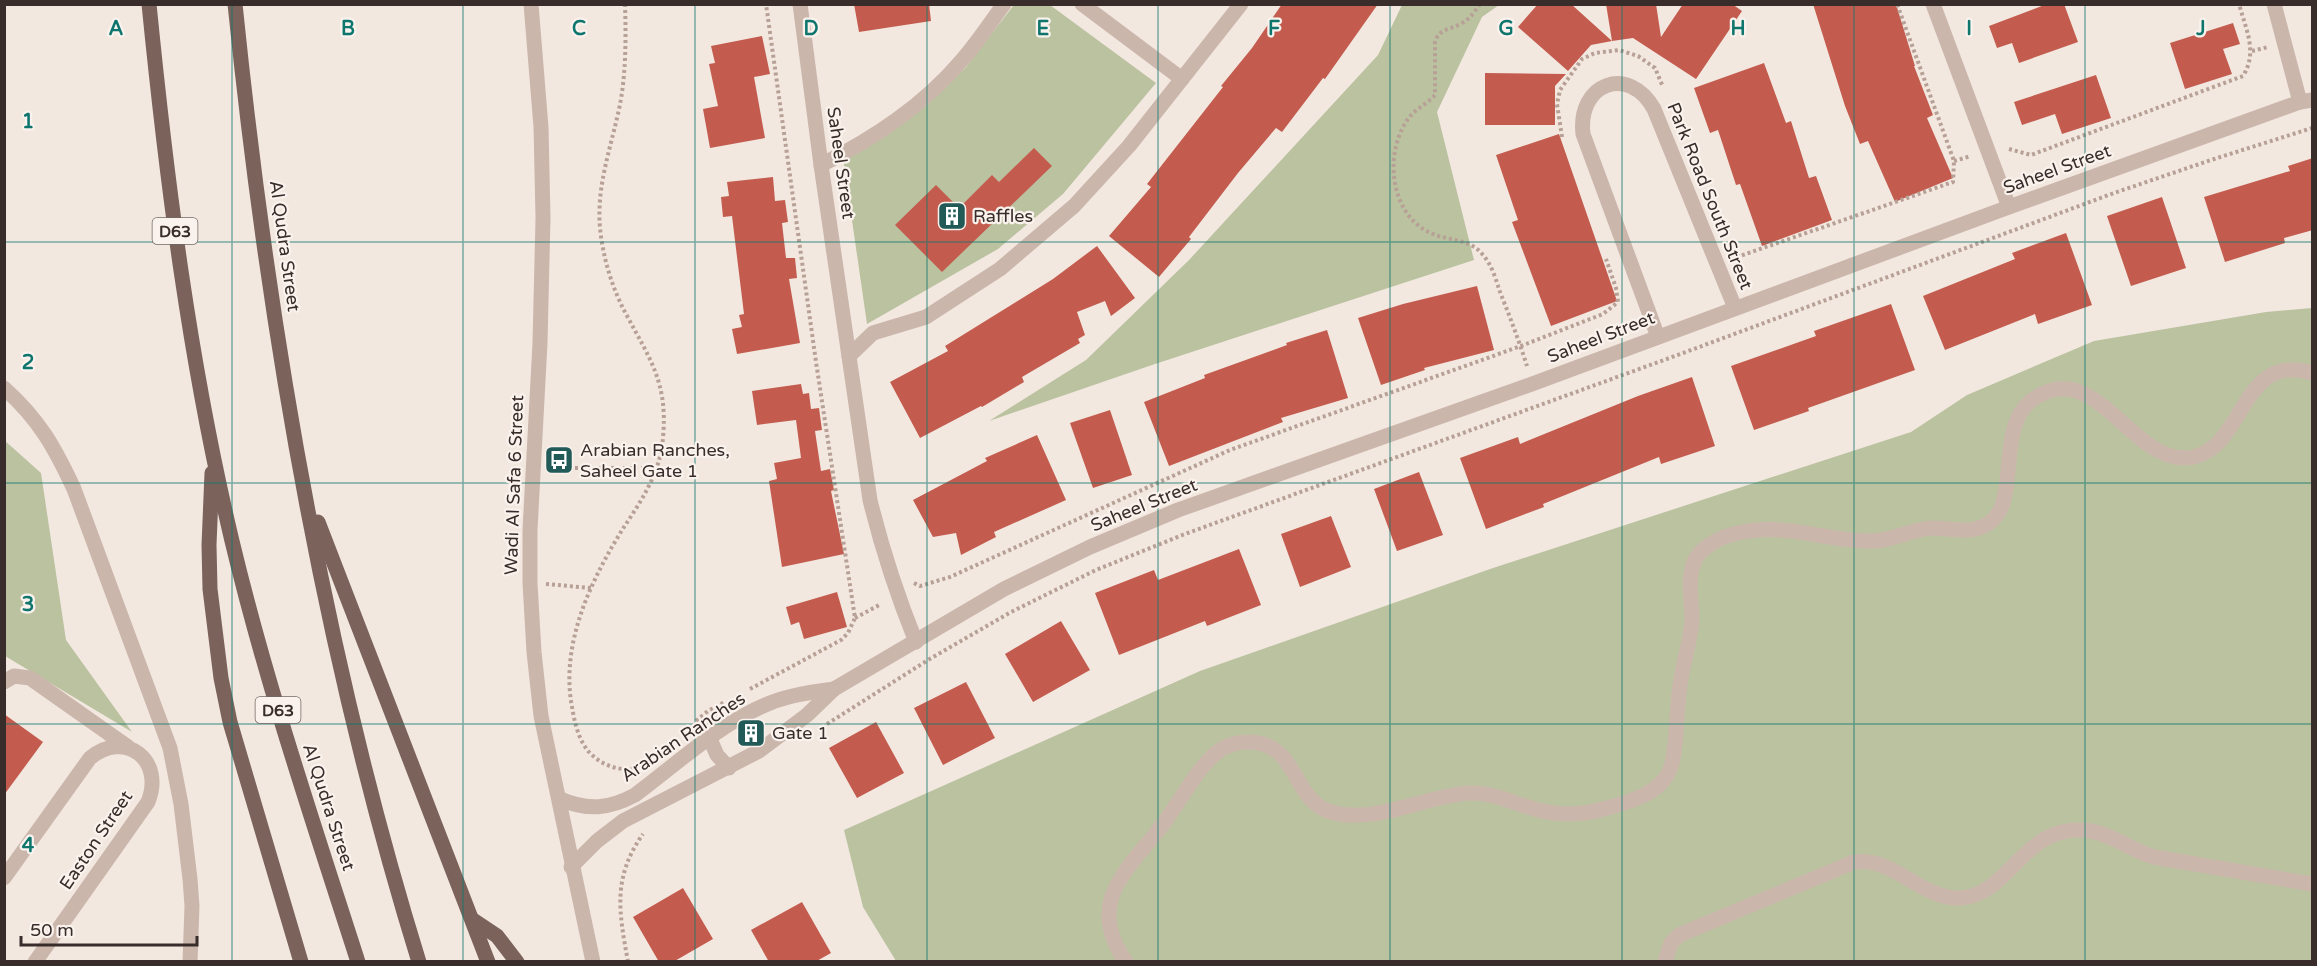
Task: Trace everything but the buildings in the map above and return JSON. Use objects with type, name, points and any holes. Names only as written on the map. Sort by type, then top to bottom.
[{"type":"main road","name":"Al Qudra Street","points":[[149,4],[175,229],[196,369],[213,455],[232,541],[275,702],[358,962]]},
{"type":"main road","name":"Al Qudra Street","points":[[235,4],[260,218],[281,355],[327,608],[382,836],[419,962]]},
{"type":"main road","name":"Al Qudra Street","points":[[213,455],[209,544],[214,634],[221,678],[230,722],[301,962]]},
{"type":"main road","name":"Al Qudra Street","points":[[306,493],[488,962]]},
{"type":"main road","points":[[473,920],[497,936],[517,962]]},
{"type":"street","name":"Wadi Al Safa 6 Street","points":[[531,4],[542,127],[543,218],[530,530],[534,652],[541,716],[560,799],[571,867],[593,962]]},
{"type":"street","name":"Saheel Street","points":[[800,4],[870,500],[885,558],[916,642]]},
{"type":"street","points":[[821,165],[883,131],[929,94],[962,60],[1004,4]]},
{"type":"street","points":[[1082,4],[1182,79]]},
{"type":"street","points":[[849,356],[873,333],[927,316],[999,269],[1074,206],[1129,146],[1241,4]]},
{"type":"street","points":[[1933,4],[2009,207]]},
{"type":"street","points":[[2274,4],[2306,101]]},
{"type":"street","name":"Park Road South Street","points":[[1658,337],[1583,134],[1581,119],[1585,105],[1594,93],[1606,86],[1621,84],[1635,87],[1651,102],[1735,308]]},
{"type":"street","name":"Saheel Street","points":[[834,688],[1004,589],[1090,547],[1178,510],[1532,384],[2009,207],[2306,101]]},
{"type":"street","points":[[1126,962],[1114,944],[1108,921],[1112,897],[1123,876],[1207,762],[1218,751],[1232,744],[1255,743],[1277,751],[1289,761],[1309,798],[1318,806],[1346,815],[1387,810],[1472,792],[1492,795],[1556,814],[1591,812],[1610,807],[1651,791],[1661,783],[1673,760],[1680,682],[1691,630],[1691,573],[1695,559],[1703,549],[1715,541],[1743,531],[1765,529],[1794,530],[1853,540],[1878,541],[1927,528],[1972,529],[1985,526],[1995,518],[2002,505],[2011,434],[2016,420],[2031,401],[2044,394],[2058,390],[2086,394],[2152,447],[2175,458],[2190,458],[2205,454],[2217,445],[2260,383],[2288,370],[2313,373]]},
{"type":"street","points":[[4,388],[39,423],[74,489],[170,748],[181,804],[190,879],[192,906],[190,962]]},
{"type":"street","name":"Easton Street","points":[[4,682],[14,676],[30,678],[141,756],[149,766],[153,777],[148,802],[36,962]]},
{"type":"street","points":[[571,867],[597,841],[623,821],[759,751],[807,715],[834,688]]},
{"type":"street","name":"Arabian Ranches","points":[[560,799],[589,808],[620,803],[635,795],[745,715],[770,703],[795,695],[834,688]]},
{"type":"street","points":[[795,695],[803,703],[807,715]]},
{"type":"street","points":[[710,739],[717,755],[729,768]]},
{"type":"street","points":[[4,878],[90,758],[109,747],[131,749]]},
{"type":"street","points":[[1665,962],[1671,943],[1679,935],[1854,862],[1875,862],[1926,889],[1947,897],[1959,898],[1982,892],[2038,842],[2063,832],[2092,831],[2154,857],[2313,884]]},
{"type":"path","points":[[625,4],[625,60],[621,100],[600,186],[600,227],[607,268],[626,314],[643,342],[657,375],[665,410],[663,440],[656,468],[641,503],[609,553],[591,588],[575,634],[571,654],[570,694],[578,733],[584,746],[594,758],[620,769],[641,767]]},
{"type":"path","points":[[749,689],[841,640],[848,633],[855,618],[816,362],[766,4]]},
{"type":"path","points":[[1480,4],[1470,18],[1462,24],[1442,31],[1437,36],[1435,42],[1436,95],[1408,118],[1401,131],[1394,166],[1395,188],[1404,209],[1413,222],[1432,234],[1468,243],[1483,253],[1521,346],[1532,384]]},
{"type":"path","points":[[1727,243],[1730,249],[1740,256],[1953,182],[1954,161],[1897,4]]},
{"type":"path","points":[[2003,145],[2011,151],[2031,155],[2243,76],[2250,64],[2252,51],[2239,4]]},
{"type":"path","points":[[1566,148],[1557,104],[1560,90],[1582,59],[1595,53],[1619,50],[1638,56],[1655,68],[1664,89]]},
{"type":"path","points":[[818,729],[848,713],[928,660],[1011,612],[1096,570],[1185,534],[2114,193],[2211,159],[2313,128]]},
{"type":"path","points":[[905,579],[920,586],[950,577],[1230,450],[1521,346],[1603,314],[1618,302],[1606,258]]},
{"type":"path","points":[[534,468],[656,468]]},
{"type":"path","points":[[530,583],[591,588]]},
{"type":"path","points":[[692,724],[708,711],[729,700]]},
{"type":"path","points":[[628,962],[620,918],[619,888],[627,860],[642,834],[650,828]]},
{"type":"green space","points":[[1050,5],[1156,83],[1063,194],[998,249],[867,324],[843,158],[927,105],[966,67],[1013,6]]},
{"type":"green space","points":[[1402,5],[1499,5],[1482,17],[1437,112],[1474,260],[989,421],[1086,360],[1189,260],[1378,55]]},
{"type":"green space","points":[[2312,308],[2312,961],[896,961],[863,907],[844,830],[1200,671],[1493,568],[1911,432],[1967,395],[2094,341],[2266,312]]},
{"type":"green space","points":[[4,440],[41,473],[66,640],[132,732],[5,656]]},
{"type":"place","name":"Raffles","points":[[952,216]]},
{"type":"place","name":"Arabian Ranches, Saheel Gate 1","points":[[559,460]]},
{"type":"place","name":"Gate 1","points":[[751,733]]}]
